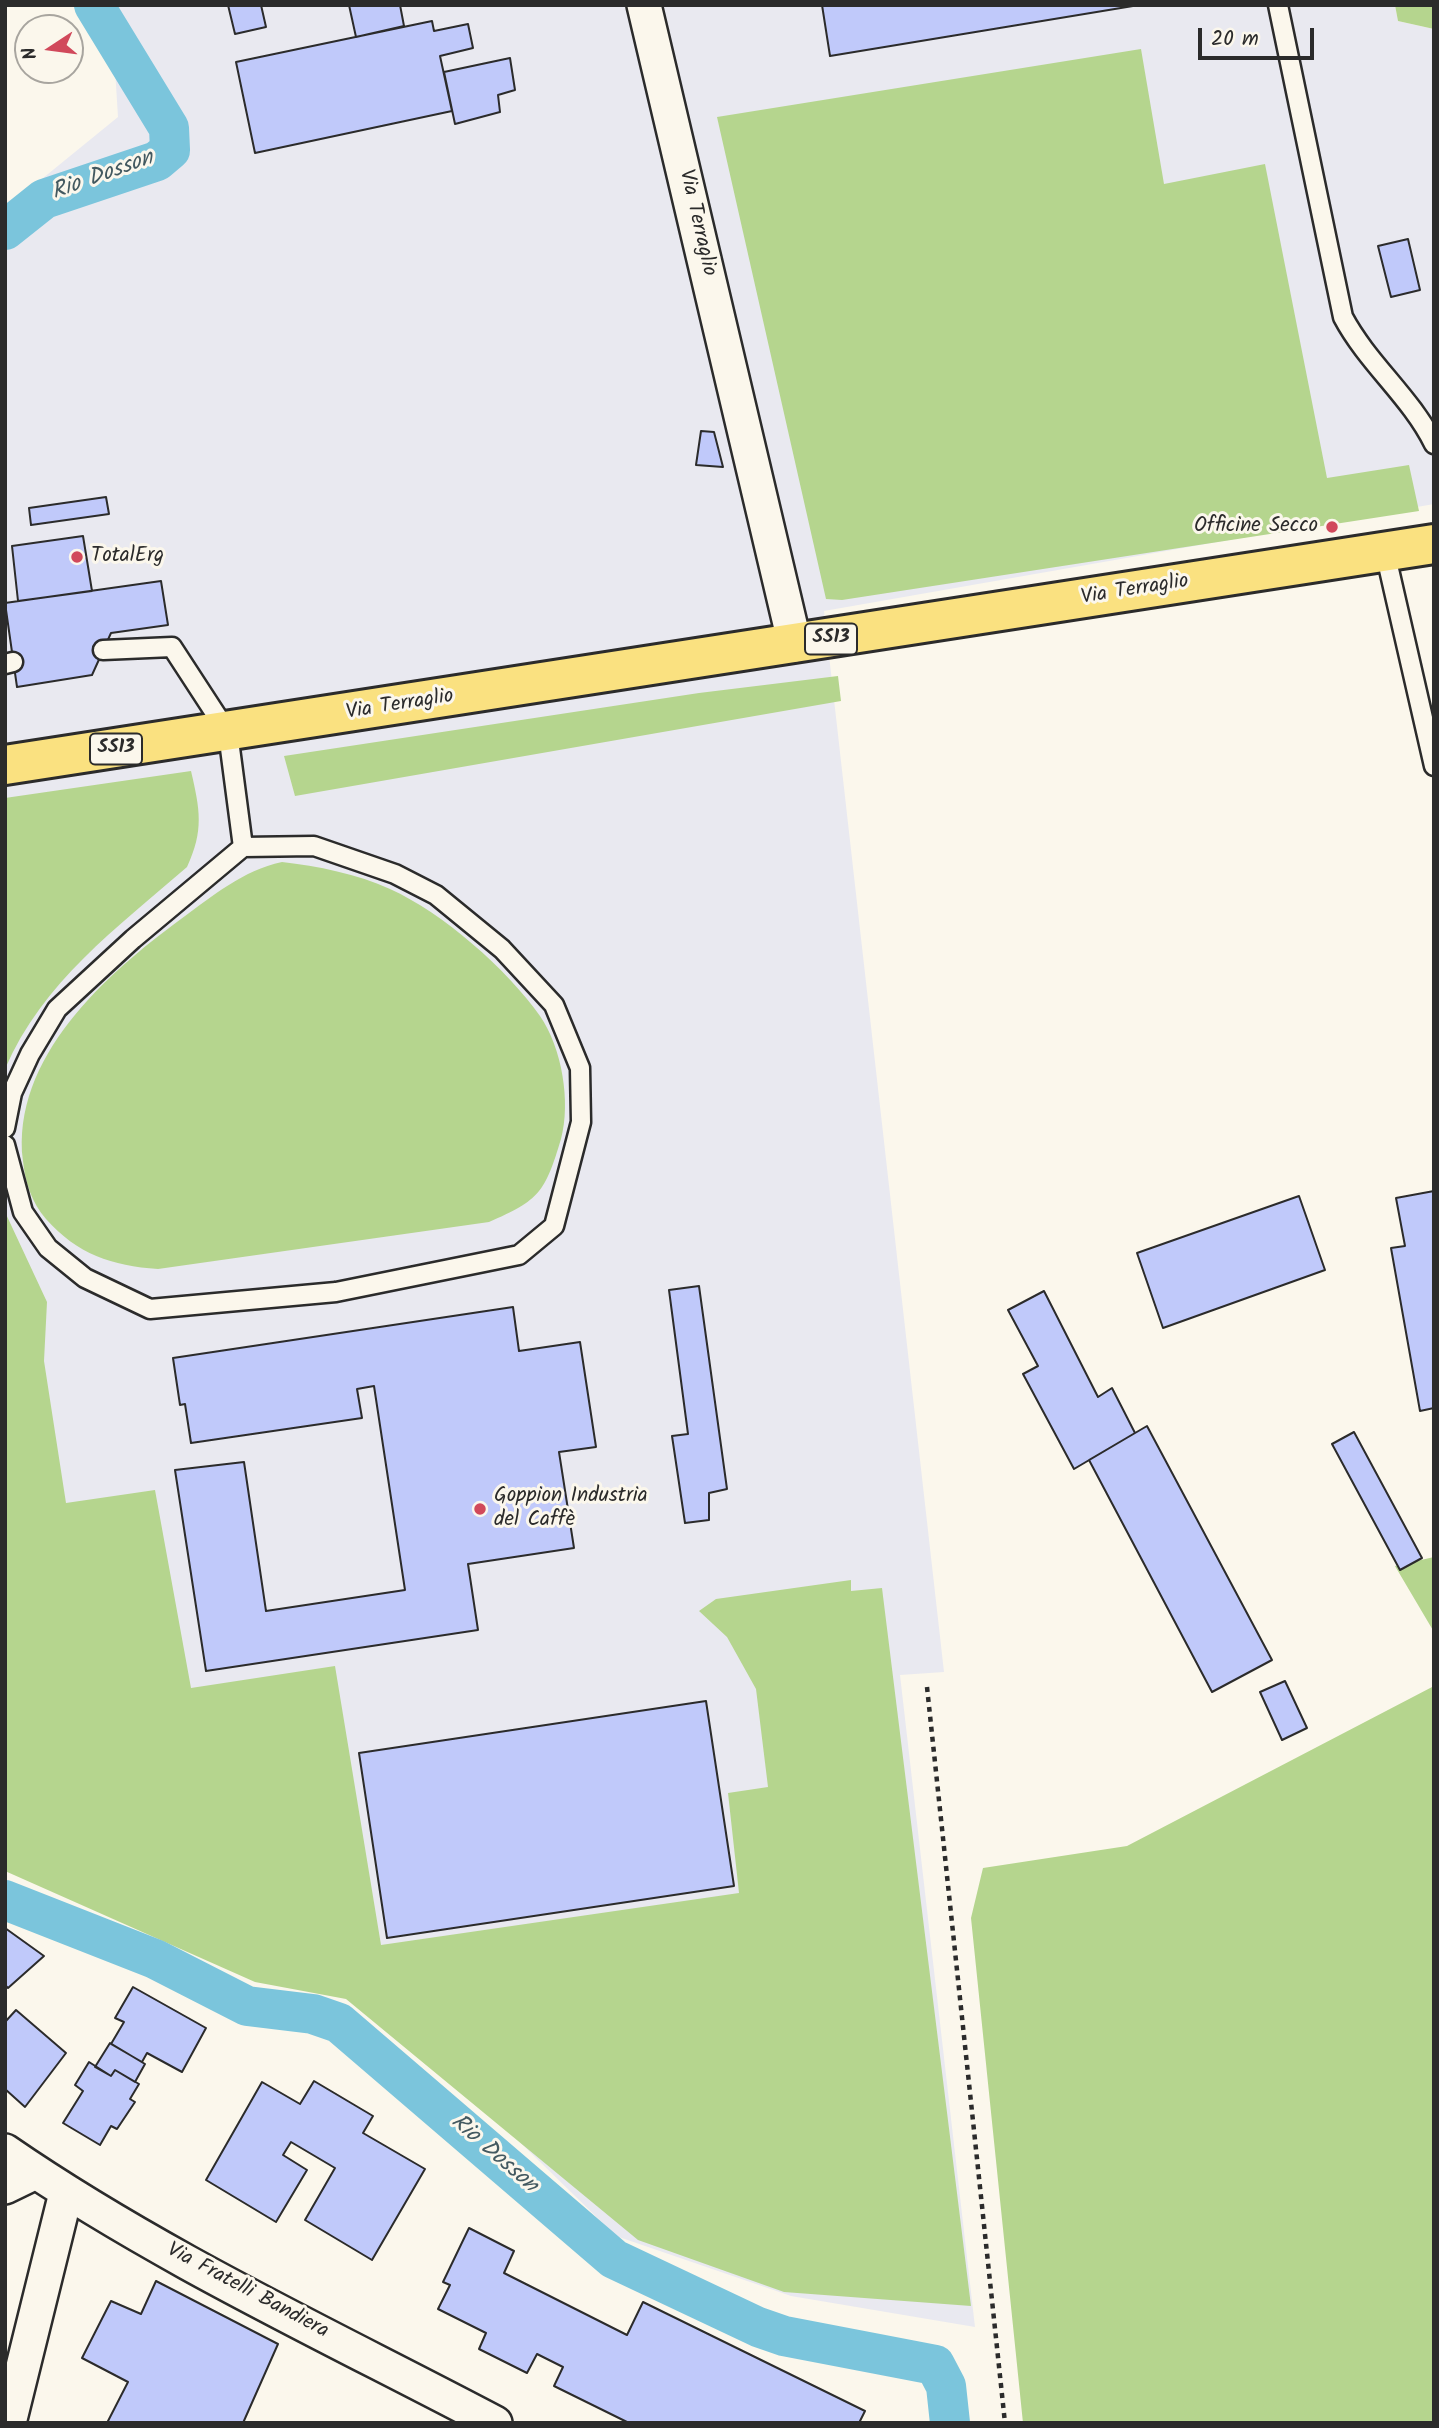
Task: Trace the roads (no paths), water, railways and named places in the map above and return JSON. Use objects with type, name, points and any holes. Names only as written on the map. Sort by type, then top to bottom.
[{"type":"main road","name":"Via Terraglio","points":[[5,765],[228,733],[1434,544]]},
{"type":"street","name":"Via Terraglio","points":[[644,5],[795,645]]},
{"type":"street","name":"Via Fratelli Bandiera","points":[[5,2151],[66,2193],[147,2240],[495,2423]]},
{"type":"street","points":[[5,2187],[36,2172]]},
{"type":"street","points":[[9,2423],[66,2193]]},
{"type":"lane","points":[[1278,5],[1343,317],[1356,342],[1425,426],[1434,444]]},
{"type":"lane","points":[[1385,552],[1434,766]]},
{"type":"lane","points":[[103,650],[172,647],[228,733],[243,846]]},
{"type":"lane","points":[[5,1128],[12,1093],[30,1054],[57,1009],[133,939],[243,846],[314,846],[405,879],[436,895],[502,949],[554,1005],[580,1068],[581,1122],[554,1226],[519,1255],[336,1292],[150,1309],[85,1278],[48,1248],[23,1212],[5,1145]]},
{"type":"waterway","name":"Rio Dosson","points":[[5,230],[44,199],[157,161],[170,150],[169,128],[94,5]]},
{"type":"waterway","name":"Rio Dosson","points":[[5,1900],[155,1959],[247,2006],[313,2014],[339,2023],[614,2259],[758,2327],[784,2336],[935,2365],[946,2386],[950,2423]]},
{"type":"place","name":"Officine Secco","points":[[1332,527]]},
{"type":"place","name":"TotalErg","points":[[77,557]]},
{"type":"place","name":"Goppion Industria del Caffè","points":[[480,1509]]}]
